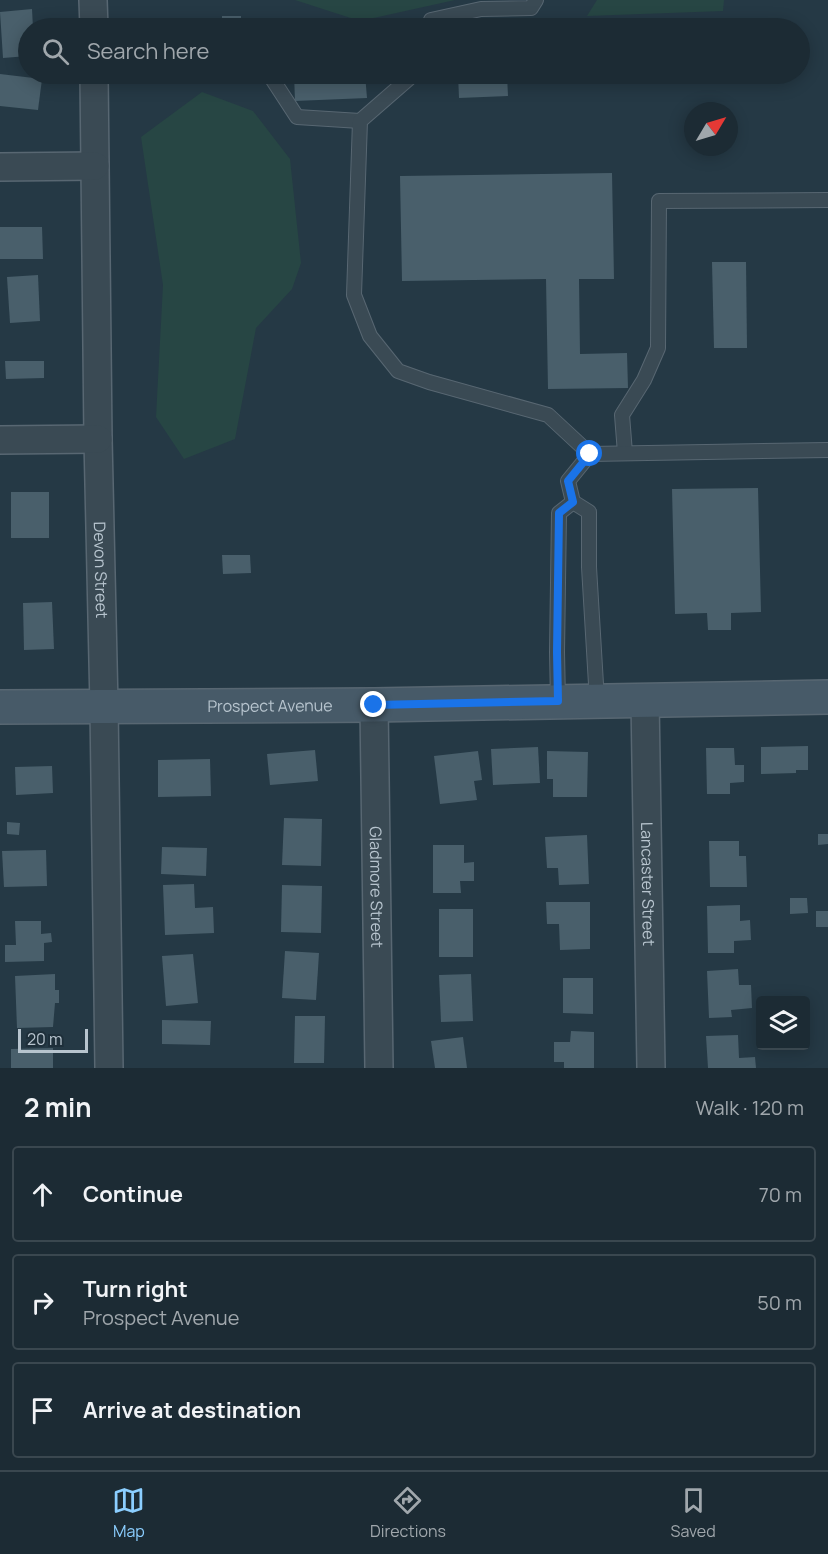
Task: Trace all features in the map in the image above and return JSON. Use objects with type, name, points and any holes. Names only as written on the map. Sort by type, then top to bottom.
[{"type":"street","points":[[93,0],[94,18]]},
{"type":"street","name":"Devon Street","points":[[94,84],[109,1068]]},
{"type":"street","points":[[0,167],[95,166]]},
{"type":"street","points":[[0,441],[98,440]]},
{"type":"street","name":"Prospect Avenue","points":[[0,707],[374,705],[828,697]]},
{"type":"street","name":"Lancaster Street","points":[[645,700],[651,1068]]},
{"type":"street","name":"Gladmore Street","points":[[374,705],[379,1068]]},
{"type":"lane","points":[[440,18],[481,9],[531,8],[536,0]]},
{"type":"lane","points":[[276,84],[297,117],[360,122],[403,84]]},
{"type":"lane","points":[[360,122],[354,296],[370,336],[398,371],[429,382],[548,415],[590,454],[828,450]]},
{"type":"lane","points":[[625,453],[622,415],[644,380],[658,348],[659,201],[828,200]]},
{"type":"lane","points":[[590,454],[568,481],[573,502],[589,512],[589,567],[597,701]]},
{"type":"lane","points":[[558,701],[559,513],[573,502]]},
{"type":"green space","points":[[295,0],[455,0],[374,18],[351,18]]},
{"type":"green space","points":[[597,0],[724,0],[723,11],[587,16]]},
{"type":"green space","points":[[202,92],[253,111],[290,159],[301,263],[292,289],[256,328],[235,439],[184,459],[156,417],[163,285],[141,137]]},
{"type":"building","points":[[32,9],[32,18],[18,18],[18,57],[3,58],[0,12]]},
{"type":"building","points":[[222,16],[241,16],[241,18],[222,18]]},
{"type":"building","points":[[0,74],[18,76],[18,84],[41,84],[38,110],[0,106]]},
{"type":"building","points":[[294,84],[366,84],[367,98],[295,101]]},
{"type":"building","points":[[458,84],[507,84],[508,96],[459,98]]},
{"type":"building","points":[[612,173],[614,279],[579,279],[580,354],[627,353],[628,388],[548,389],[546,279],[402,281],[400,176]]},
{"type":"building","points":[[0,227],[42,227],[43,259],[0,259]]},
{"type":"building","points":[[712,262],[746,262],[747,348],[714,348]]},
{"type":"building","points":[[38,275],[40,321],[10,323],[7,277]]},
{"type":"building","points":[[5,361],[44,361],[44,378],[6,379]]},
{"type":"building","points":[[758,488],[761,612],[731,613],[731,630],[708,630],[707,613],[675,614],[672,489]]},
{"type":"building","points":[[11,492],[49,492],[49,538],[11,538]]},
{"type":"building","points":[[222,555],[250,555],[251,573],[223,574]]},
{"type":"building","points":[[52,602],[54,649],[24,650],[23,603]]},
{"type":"building","points":[[808,746],[808,770],[796,770],[796,773],[761,774],[761,747]]},
{"type":"building","points":[[538,747],[540,783],[493,785],[491,749]]},
{"type":"building","points":[[706,748],[734,748],[735,765],[744,765],[744,782],[730,783],[730,794],[707,794]]},
{"type":"building","points":[[315,750],[318,781],[270,785],[267,754]]},
{"type":"building","points":[[478,751],[482,780],[474,781],[477,800],[440,804],[434,756]]},
{"type":"building","points":[[547,751],[588,752],[587,797],[553,797],[553,779],[547,779]]},
{"type":"building","points":[[210,759],[211,796],[158,797],[158,760]]},
{"type":"building","points":[[52,766],[53,793],[16,795],[15,767]]},
{"type":"building","points":[[284,818],[322,819],[321,866],[282,865]]},
{"type":"building","points":[[7,822],[20,823],[19,835],[7,834]]},
{"type":"building","points":[[818,834],[828,834],[828,844],[818,845]]},
{"type":"building","points":[[587,835],[589,884],[559,885],[558,868],[547,868],[545,837]]},
{"type":"building","points":[[709,841],[739,841],[739,856],[746,856],[747,887],[710,887]]},
{"type":"building","points":[[433,845],[464,845],[464,863],[474,862],[474,881],[460,881],[461,893],[433,893]]},
{"type":"building","points":[[162,847],[207,848],[206,876],[161,874]]},
{"type":"building","points":[[46,850],[47,886],[4,887],[2,851]]},
{"type":"building","points":[[194,884],[195,908],[213,907],[214,933],[165,935],[163,885]]},
{"type":"building","points":[[282,885],[322,886],[321,933],[281,932]]},
{"type":"building","points":[[790,898],[807,898],[808,913],[790,914]]},
{"type":"building","points":[[546,902],[590,902],[590,949],[560,950],[559,924],[547,924]]},
{"type":"building","points":[[740,905],[740,921],[750,920],[751,940],[734,941],[734,953],[708,953],[707,906]]},
{"type":"building","points":[[439,909],[473,909],[473,957],[439,957]]},
{"type":"building","points":[[816,911],[828,911],[828,927],[816,927]]},
{"type":"building","points":[[15,921],[41,921],[41,934],[51,933],[52,942],[44,943],[44,961],[5,962],[5,945],[16,945]]},
{"type":"building","points":[[285,951],[319,953],[316,1000],[282,998]]},
{"type":"building","points":[[193,954],[198,1003],[166,1006],[162,956]]},
{"type":"building","points":[[738,969],[739,985],[751,985],[752,1008],[731,1010],[732,1017],[709,1018],[707,971]]},
{"type":"building","points":[[55,974],[55,990],[59,990],[59,1003],[55,1003],[53,1027],[17,1028],[15,976]]},
{"type":"building","points":[[471,974],[473,1021],[441,1022],[439,975]]},
{"type":"building","points":[[563,978],[593,978],[593,1014],[563,1013]]},
{"type":"building","points":[[295,1016],[325,1016],[324,1063],[294,1063]]},
{"type":"building","points":[[162,1020],[211,1021],[210,1045],[162,1044]]},
{"type":"building","points":[[571,1031],[594,1032],[594,1068],[564,1068],[564,1062],[554,1062],[554,1042],[570,1042]]},
{"type":"building","points":[[738,1035],[739,1058],[755,1057],[756,1068],[708,1068],[706,1036]]},
{"type":"building","points":[[463,1037],[467,1068],[435,1068],[431,1041]]},
{"type":"building","points":[[53,1048],[53,1068],[11,1068],[11,1049]]},
{"type":"route","points":[[374,705],[558,701],[559,513],[573,502],[568,481],[590,454]]}]
